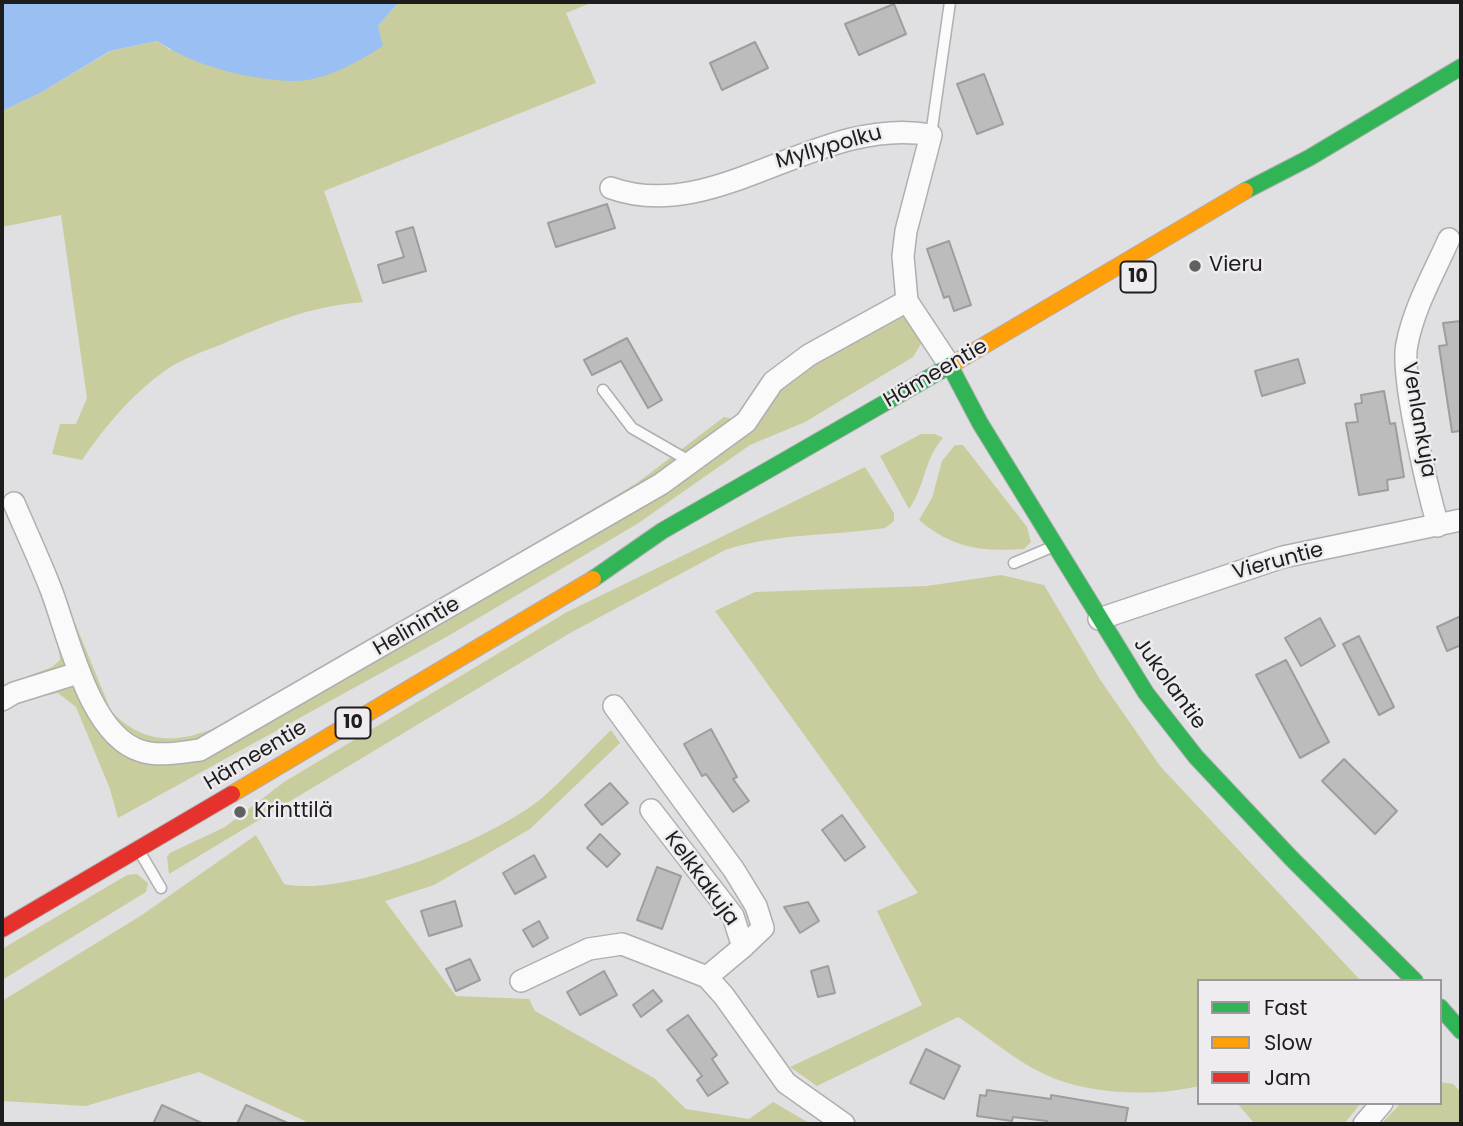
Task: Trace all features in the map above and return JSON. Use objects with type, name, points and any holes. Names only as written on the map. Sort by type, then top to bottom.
[{"type":"main road","name":"Hämeentie","points":[[2,929],[567,597],[662,531],[950,366],[1256,185],[1309,158],[1461,67]]},
{"type":"main road","name":"Hämeentie","points":[[1263,200],[1309,158]]},
{"type":"main road","name":"Jukolantie","points":[[950,366],[1098,619],[1146,693],[1196,757],[1413,979]]},
{"type":"main road","name":"Hämeentie","points":[[567,597],[649,561]]},
{"type":"main road","points":[[1442,1010],[1455,1028]]},
{"type":"street","name":"Myllypolku","points":[[611,188],[653,198],[686,195],[864,134],[904,130],[931,135]]},
{"type":"street","points":[[931,135],[906,231],[903,256],[907,301],[950,366]]},
{"type":"street","name":"Venlankuja","points":[[1437,526],[1409,387],[1406,346],[1422,295],[1449,239]]},
{"type":"street","name":"Helinintie","points":[[14,503],[51,588],[78,673],[116,737],[141,751],[170,753],[200,750],[434,618],[661,484],[746,422],[773,382],[809,355],[907,301]]},
{"type":"street","name":"Vieruntie","points":[[1098,619],[1283,557],[1461,520]]},
{"type":"street","points":[[2,699],[78,673]]},
{"type":"street","points":[[614,706],[734,870],[756,906],[763,928],[744,946]]},
{"type":"street","name":"Kelkkakuja","points":[[651,810],[733,916],[744,946],[707,977]]},
{"type":"street","points":[[521,981],[589,949],[622,944],[707,977],[724,996],[786,1083],[844,1124]]},
{"type":"street","points":[[1364,1124],[1380,1105]]},
{"type":"lane","points":[[931,135],[950,2]]},
{"type":"lane","points":[[603,390],[632,428],[691,462]]},
{"type":"lane","points":[[1014,563],[1055,546]]},
{"type":"lane","points":[[139,849],[161,888]]},
{"type":"green space","points":[[399,2],[593,2],[566,13],[596,83],[324,191],[363,302],[325,307],[290,317],[185,359],[154,379],[131,400],[82,460],[52,454],[60,424],[76,424],[87,398],[61,215],[2,227],[2,111],[40,93],[111,51],[157,41],[170,50],[378,26]]},
{"type":"green space","points":[[907,301],[927,334],[913,357],[805,422],[750,445],[637,524],[448,636],[118,818],[110,789],[76,707],[58,693],[25,700],[2,710],[2,686],[52,667],[60,660],[57,634],[14,516],[29,510],[111,711],[129,726],[148,735],[186,737],[205,732],[263,705],[637,483],[724,417],[746,422],[809,355]]},
{"type":"green space","points":[[921,434],[935,434],[943,438],[932,455],[909,509],[880,456]]},
{"type":"green space","points":[[955,445],[963,445],[1027,527],[1031,542],[1024,549],[994,550],[968,546],[944,537],[919,520],[932,498],[942,461]]},
{"type":"green space","points":[[865,467],[894,513],[894,521],[885,528],[784,538],[725,550],[570,633],[169,874],[167,857],[170,853],[225,827],[284,782],[567,612]]},
{"type":"green space","points":[[1001,575],[1044,585],[1101,681],[1160,766],[1359,979],[1197,979],[1197,1086],[1181,1090],[1120,1092],[1061,1081],[1022,1062],[958,1017],[817,1086],[790,1067],[922,1005],[877,911],[918,893],[715,611],[755,592],[927,586]]},
{"type":"green space","points":[[611,730],[620,743],[530,829],[434,885],[385,901],[456,996],[529,999],[535,1011],[654,1078],[686,1109],[749,1119],[773,1102],[811,1124],[306,1124],[305,1121],[199,1072],[86,1106],[2,1101],[2,1001],[142,915],[256,835],[284,884],[311,886],[380,874],[455,847],[519,814],[551,790]]},
{"type":"green space","points":[[137,874],[148,883],[146,892],[2,980],[2,949],[127,875]]},
{"type":"green space","points":[[1442,1082],[1453,1084],[1461,1092],[1461,1124],[1381,1124],[1399,1105],[1442,1105]]},
{"type":"green space","points":[[1239,1105],[1359,1105],[1344,1124],[1255,1124]]},
{"type":"water","points":[[2,2],[399,2],[378,26],[383,46],[352,64],[317,78],[277,80],[222,70],[188,58],[157,41],[110,51],[40,93],[2,111]]},
{"type":"building","points":[[894,4],[906,34],[859,55],[845,24]]},
{"type":"building","points":[[755,42],[768,68],[722,90],[710,63]]},
{"type":"building","points":[[984,74],[1003,124],[977,134],[957,84]]},
{"type":"building","points":[[607,204],[615,228],[556,247],[548,223]]},
{"type":"building","points":[[413,227],[426,271],[383,283],[378,265],[404,257],[396,232]]},
{"type":"building","points":[[949,241],[971,305],[954,311],[949,296],[944,298],[927,249]]},
{"type":"building","points":[[1461,321],[1461,431],[1452,432],[1439,346],[1447,345],[1443,323]]},
{"type":"building","points":[[627,338],[662,400],[648,408],[621,361],[592,375],[584,360]]},
{"type":"building","points":[[1298,359],[1305,383],[1262,396],[1255,371]]},
{"type":"building","points":[[1384,391],[1390,424],[1395,423],[1404,477],[1387,480],[1388,490],[1359,495],[1346,423],[1358,422],[1355,404],[1362,403],[1361,395]]},
{"type":"building","points":[[1461,616],[1461,645],[1447,651],[1437,627]]},
{"type":"building","points":[[1320,618],[1335,646],[1301,666],[1285,638]]},
{"type":"building","points":[[1359,636],[1394,707],[1379,715],[1343,644]]},
{"type":"building","points":[[1286,660],[1329,742],[1300,758],[1256,675]]},
{"type":"building","points":[[711,729],[737,777],[733,779],[749,801],[733,812],[706,774],[702,776],[684,744]]},
{"type":"building","points":[[1344,759],[1397,811],[1375,834],[1322,781]]},
{"type":"building","points":[[610,783],[628,803],[602,825],[585,805]]},
{"type":"building","points":[[842,815],[865,847],[845,861],[822,830]]},
{"type":"building","points":[[600,834],[620,854],[607,867],[587,848]]},
{"type":"building","points":[[534,855],[546,877],[515,894],[503,873]]},
{"type":"building","points":[[657,867],[681,876],[662,929],[637,920]]},
{"type":"building","points":[[455,901],[462,926],[429,936],[421,911]]},
{"type":"building","points":[[808,902],[819,921],[800,933],[784,907]]},
{"type":"building","points":[[539,921],[548,938],[533,947],[523,930]]},
{"type":"building","points":[[470,959],[480,980],[456,991],[446,969]]},
{"type":"building","points":[[828,966],[835,993],[818,997],[811,971]]},
{"type":"building","points":[[604,971],[617,995],[580,1015],[567,992]]},
{"type":"building","points":[[653,990],[662,1001],[641,1017],[633,1005]]},
{"type":"building","points":[[688,1015],[717,1055],[712,1059],[728,1083],[708,1096],[697,1080],[702,1076],[667,1030]]},
{"type":"building","points":[[926,1049],[960,1066],[944,1099],[910,1083]]},
{"type":"building","points":[[987,1090],[1051,1099],[1051,1095],[1128,1108],[1125,1124],[1047,1124],[1047,1121],[1013,1117],[1012,1121],[977,1116],[980,1095],[986,1096]]},
{"type":"building","points":[[162,1105],[204,1124],[153,1124]]},
{"type":"building","points":[[246,1105],[290,1124],[237,1124]]},
{"type":"traffic: fast","points":[[1245,191],[1309,158],[1461,67]]},
{"type":"traffic: fast","points":[[593,579],[662,531],[956,362]]},
{"type":"traffic: fast","points":[[950,366],[980,423],[1146,693],[1196,757],[1292,859],[1413,979]]},
{"type":"traffic: fast","points":[[1442,1009],[1461,1031]]},
{"type":"traffic: slow","points":[[956,362],[1245,191]]},
{"type":"traffic: slow","points":[[232,794],[593,579]]},
{"type":"traffic: jam","points":[[2,929],[232,794]]},
{"type":"place","name":"Vieru","points":[[1195,266]]},
{"type":"place","name":"Krinttilä","points":[[240,812]]}]
